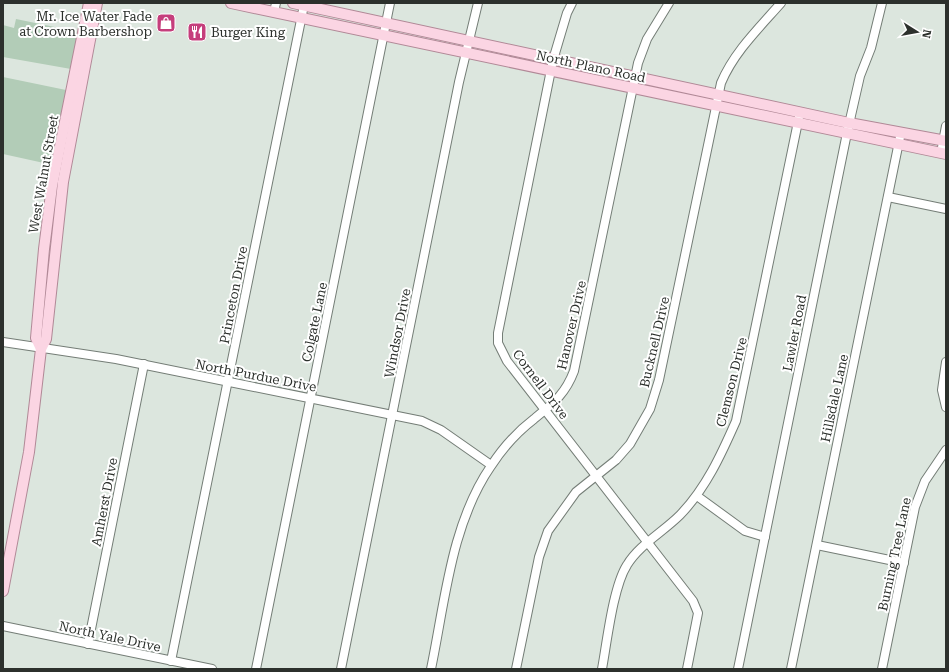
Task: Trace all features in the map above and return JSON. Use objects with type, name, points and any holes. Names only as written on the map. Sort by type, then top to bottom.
[{"type":"main road","name":"West Walnut Street","points":[[41,349],[36,338],[47,220],[52,186],[88,3]]},
{"type":"main road","name":"West Walnut Street","points":[[3,591],[29,452],[41,349],[46,338],[63,182],[97,3]]},
{"type":"main road","name":"North Plano Road","points":[[231,3],[275,7],[302,18],[384,35],[553,60],[636,76],[849,123],[945,141]]},
{"type":"main road","name":"North Plano Road","points":[[293,3],[387,24],[551,70],[899,145],[943,153]]},
{"type":"street","name":"Colgate Lane","points":[[256,669],[387,24],[390,3]]},
{"type":"street","name":"Windsor Drive","points":[[341,669],[467,47],[478,3]]},
{"type":"street","name":"Cornell Drive","points":[[572,3],[567,13],[553,60],[498,333],[498,343],[502,353],[693,602],[698,613],[687,669]]},
{"type":"street","name":"Hanover Drive","points":[[431,669],[462,523],[478,486],[491,465],[512,439],[534,419],[546,411],[569,385],[574,371],[636,76],[647,39],[669,3]]},
{"type":"street","name":"Bucknell Drive","points":[[516,669],[540,557],[548,531],[576,492],[616,460],[630,444],[650,409],[659,380],[718,94],[727,67],[781,3]]},
{"type":"street","name":"Lawler Road","points":[[738,669],[849,123],[860,76],[871,48],[882,3]]},
{"type":"street","name":"Princeton Drive","points":[[171,661],[304,5]]},
{"type":"street","name":"Clemson Drive","points":[[602,669],[621,578],[634,554],[680,514],[696,496],[718,461],[736,421],[800,112]]},
{"type":"street","points":[[943,153],[946,126]]},
{"type":"street","name":"Hillsdale Lane","points":[[791,669],[901,132]]},
{"type":"street","points":[[888,197],[946,209]]},
{"type":"street","name":"North Purdue Drive","points":[[3,342],[144,364],[422,421],[441,430],[491,465]]},
{"type":"street","points":[[946,362],[942,390],[946,407]]},
{"type":"street","name":"Amherst Drive","points":[[88,644],[144,364]]},
{"type":"street","name":"Burning Tree Lane","points":[[882,669],[915,507],[919,495],[931,471],[946,450]]},
{"type":"street","points":[[696,496],[745,531],[765,537]]},
{"type":"street","points":[[817,545],[904,563]]},
{"type":"street","name":"North Yale Drive","points":[[3,626],[212,669]]},
{"type":"green space","points":[[16,19],[79,32],[71,69],[3,57],[3,25],[14,28]]},
{"type":"green space","points":[[3,77],[66,90],[53,165],[3,154]]},
{"type":"place","name":"Mr. Ice Water Fade at Crown Barbershop","points":[[166,23]]},
{"type":"place","name":"Burger King","points":[[197,32]]}]
